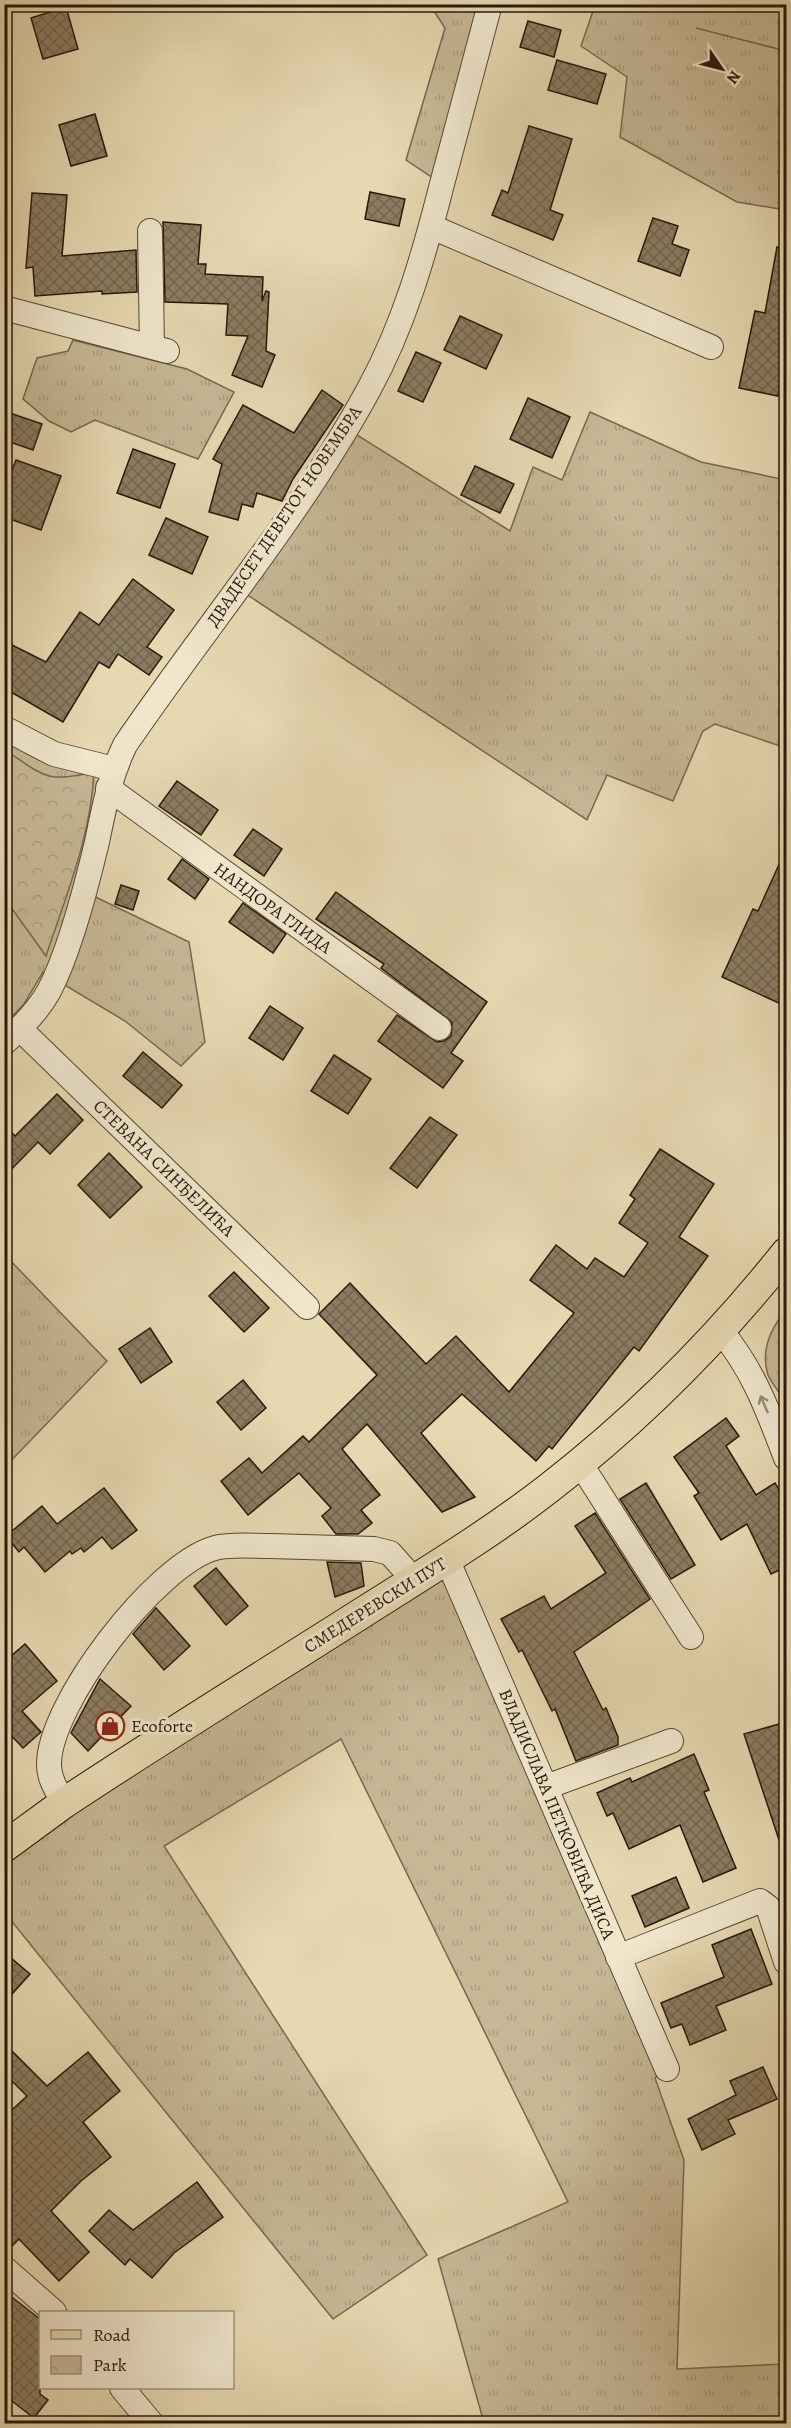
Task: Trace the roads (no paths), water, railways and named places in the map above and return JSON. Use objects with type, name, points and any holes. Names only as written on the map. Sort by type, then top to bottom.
[{"type":"main road","name":"СМЕДЕРЕВСКИ ПУТ","points":[[4,1847],[64,1803],[447,1559],[519,1510],[580,1463],[640,1412],[721,1331],[786,1253]]},
{"type":"street","name":"ДВАДЕСЕТ ДЕВЕТОГ НОВЕМБРА","points":[[111,779],[125,745],[142,719],[320,470],[369,388],[410,296],[432,226],[490,4]]},
{"type":"street","points":[[432,226],[711,347]]},
{"type":"street","points":[[4,308],[160,348],[150,231]]},
{"type":"street","points":[[4,728],[54,754],[111,779]]},
{"type":"street","name":"НАНДОРА ГЛИДА","points":[[111,779],[439,1028]]},
{"type":"street","name":"СТЕВАНА СИНЂЕЛИЋА","points":[[111,779],[96,844],[61,964],[49,992],[12,1036],[307,1308]]},
{"type":"street","points":[[721,1331],[742,1357],[752,1374],[786,1458]]},
{"type":"street","points":[[580,1463],[691,1637]]},
{"type":"street","points":[[64,1803],[53,1785],[49,1767],[54,1734],[89,1668],[112,1635],[161,1582],[178,1570],[214,1548],[246,1546],[374,1549],[390,1552],[414,1580]]},
{"type":"street","name":"ВЛАДИСЛАВА ПЕТКОВИЋА ДИСА","points":[[447,1559],[668,2069]]},
{"type":"street","points":[[546,1787],[671,1741]]},
{"type":"street","points":[[618,1957],[760,1901],[768,1907],[786,1962]]},
{"type":"street","points":[[6,2272],[52,2311]]},
{"type":"street","points":[[123,2389],[152,2424]]},
{"type":"place","name":"Ecoforte","points":[[110,1726]]}]
